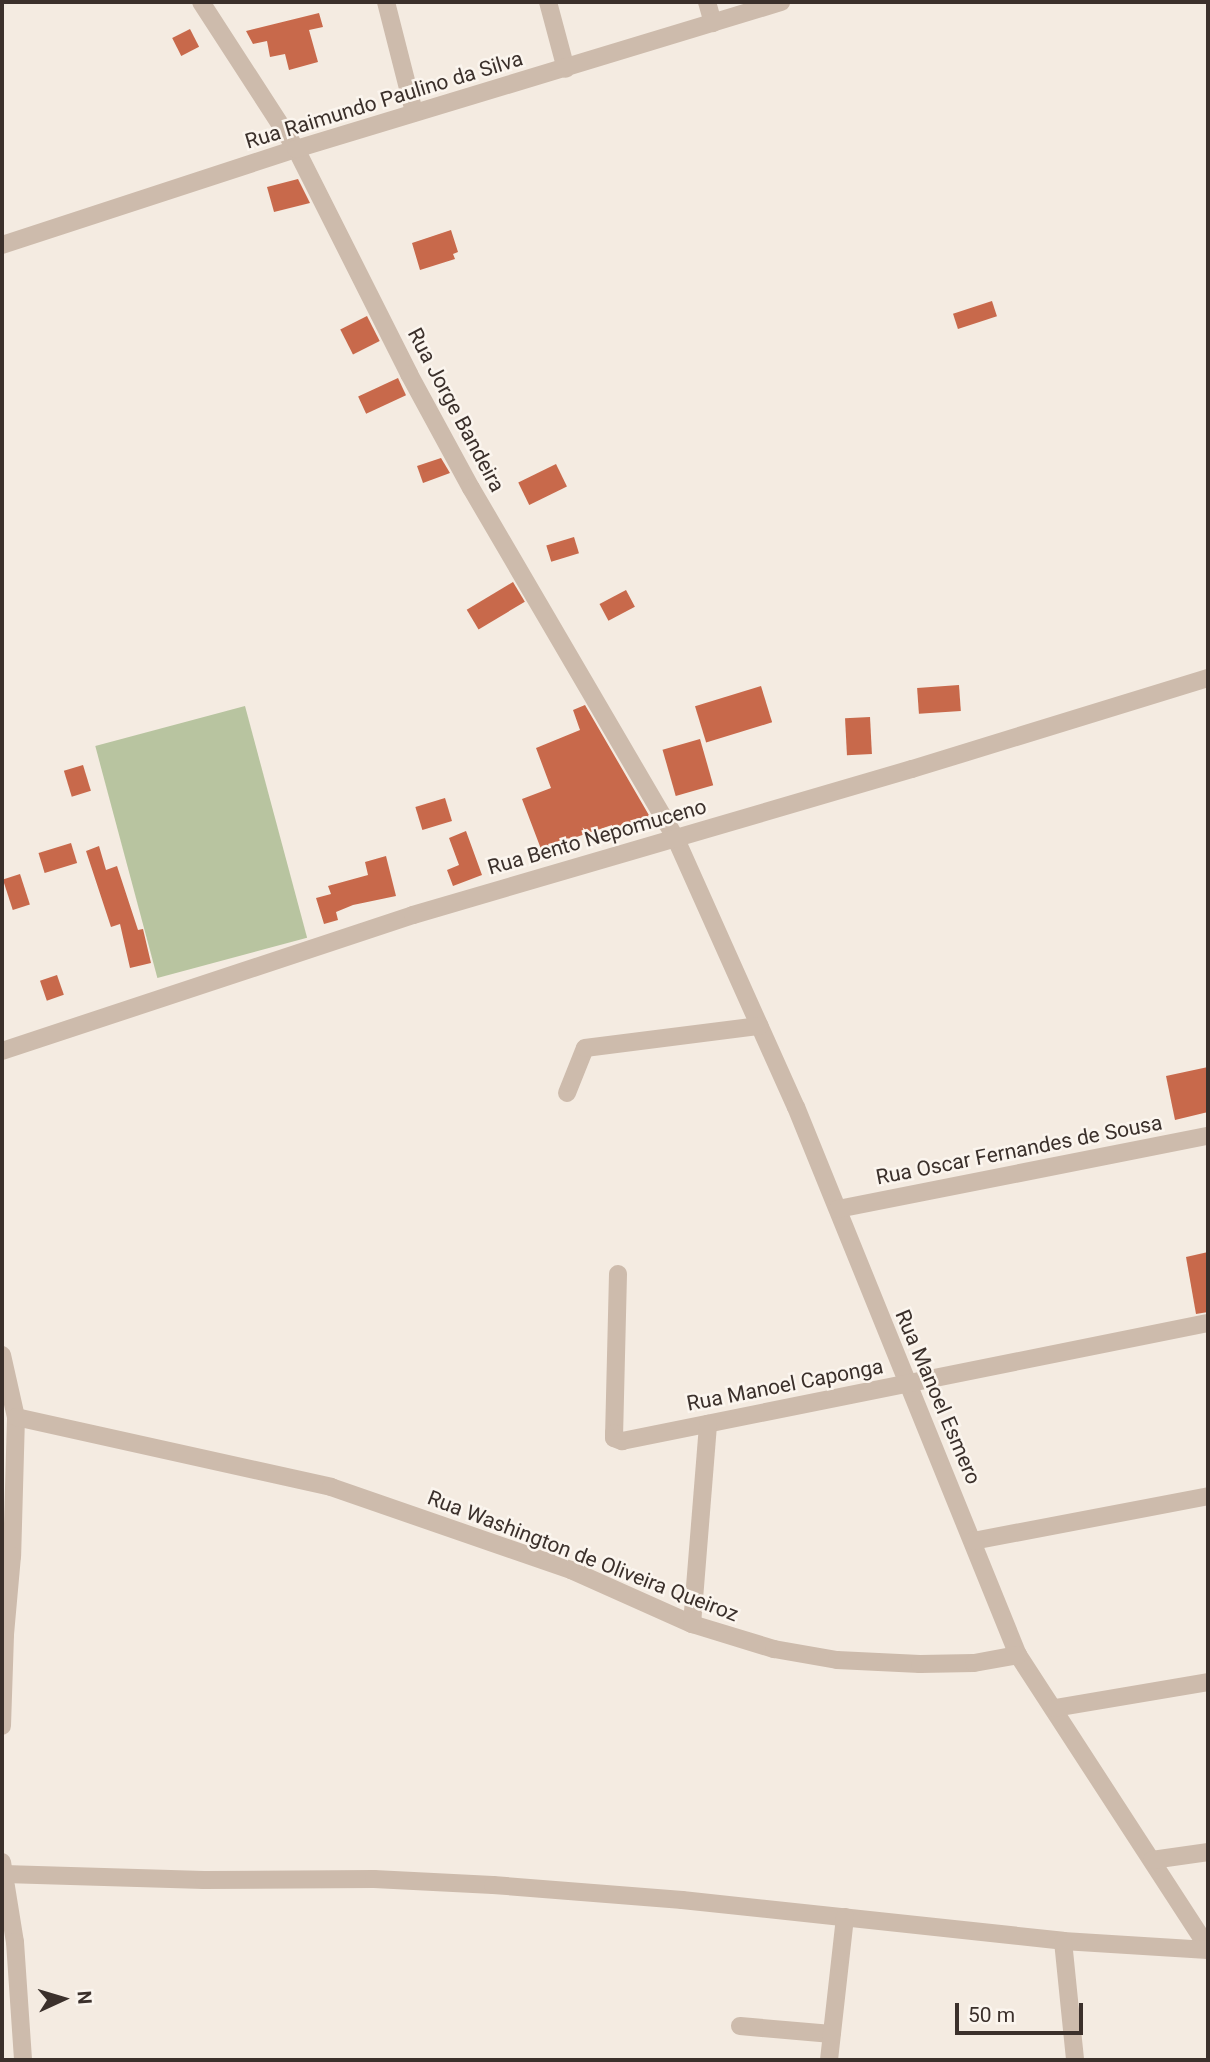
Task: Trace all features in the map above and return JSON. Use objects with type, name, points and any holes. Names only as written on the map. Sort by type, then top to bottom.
[{"type":"street","name":"Rua Jorge Bandeira","points":[[201,2],[296,149],[409,374],[471,488],[675,837]]},
{"type":"street","points":[[386,2],[414,113]]},
{"type":"street","points":[[548,2],[566,69]]},
{"type":"street","points":[[707,2],[713,23]]},
{"type":"street","name":"Rua Raimundo Paulino da Silva","points":[[2,245],[296,149],[781,2]]},
{"type":"street","name":"Rua Bento Nepomuceno","points":[[2,1051],[413,915],[1208,678]]},
{"type":"street","name":"Rua Manoel Esmero","points":[[675,837],[838,1209],[1018,1654],[1208,1949]]},
{"type":"street","points":[[567,1093],[585,1048],[760,1026]]},
{"type":"street","name":"Rua Oscar Fernandes de Sousa","points":[[838,1209],[1208,1136]]},
{"type":"street","name":"Rua Manoel Caponga","points":[[618,1274],[614,1438],[622,1441],[1208,1323]]},
{"type":"street","points":[[2,1355],[16,1417],[12,1556],[5,1635],[2,1726]]},
{"type":"street","name":"Rua Washington de Oliveira Queiroz","points":[[16,1417],[331,1487],[571,1570],[692,1623],[774,1649],[837,1660],[953,1664],[1018,1654]]},
{"type":"street","points":[[692,1623],[708,1423]]},
{"type":"street","points":[[973,1541],[1208,1496]]},
{"type":"street","points":[[1055,1708],[1208,1682]]},
{"type":"street","points":[[1152,1860],[1208,1852]]},
{"type":"street","points":[[23,2060],[15,1942],[3,1868],[204,1880],[374,1879],[480,1884],[845,1917],[1063,1941],[1208,1949]]},
{"type":"street","points":[[829,2060],[845,1917]]},
{"type":"street","points":[[1063,1941],[1076,2060]]},
{"type":"street","points":[[740,2026],[832,2034]]},
{"type":"green space","points":[[245,706],[307,938],[157,978],[95,746]]},
{"type":"building","points":[[319,13],[323,27],[309,30],[318,62],[289,70],[285,54],[270,57],[267,41],[253,44],[246,31]]},
{"type":"building","points":[[190,29],[199,47],[181,56],[172,38]]},
{"type":"building","points":[[298,179],[310,203],[274,212],[267,187]]},
{"type":"building","points":[[451,230],[458,252],[453,254],[455,259],[420,270],[412,243]]},
{"type":"building","points":[[992,301],[997,316],[958,329],[953,314]]},
{"type":"building","points":[[367,316],[380,341],[353,355],[340,330]]},
{"type":"building","points":[[398,378],[406,395],[366,414],[358,397]]},
{"type":"building","points":[[441,458],[450,473],[423,483],[417,466]]},
{"type":"building","points":[[556,464],[567,486],[529,505],[518,482]]},
{"type":"building","points":[[574,537],[579,553],[551,562],[546,545]]},
{"type":"building","points":[[513,582],[525,602],[479,630],[467,610]]},
{"type":"building","points":[[626,590],[635,607],[608,621],[600,604]]},
{"type":"building","points":[[959,685],[961,711],[919,714],[917,688]]},
{"type":"building","points":[[761,686],[772,722],[706,743],[695,706]]},
{"type":"building","points":[[585,705],[650,817],[612,828],[612,825],[541,849],[522,799],[551,788],[536,748],[580,730],[573,710]]},
{"type":"building","points":[[870,717],[872,754],[847,755],[845,718]]},
{"type":"building","points":[[700,739],[713,785],[676,796],[663,750]]},
{"type":"building","points":[[83,765],[91,791],[72,797],[64,771]]},
{"type":"building","points":[[445,798],[452,821],[422,830],[415,807]]},
{"type":"building","points":[[466,831],[482,875],[453,886],[447,870],[459,865],[449,838]]},
{"type":"building","points":[[71,843],[77,863],[45,873],[38,853]]},
{"type":"building","points":[[99,846],[106,870],[117,866],[138,930],[143,929],[151,963],[130,968],[120,924],[111,927],[86,851]]},
{"type":"building","points":[[386,856],[396,896],[353,905],[336,912],[338,920],[324,924],[316,898],[331,894],[328,886],[368,875],[365,862]]},
{"type":"building","points":[[20,874],[30,904],[13,910],[3,880]]},
{"type":"building","points":[[57,975],[64,995],[47,1001],[40,981]]},
{"type":"building","points":[[1208,1067],[1208,1112],[1175,1120],[1166,1076]]},
{"type":"building","points":[[1208,1252],[1208,1312],[1196,1314],[1186,1257]]}]
